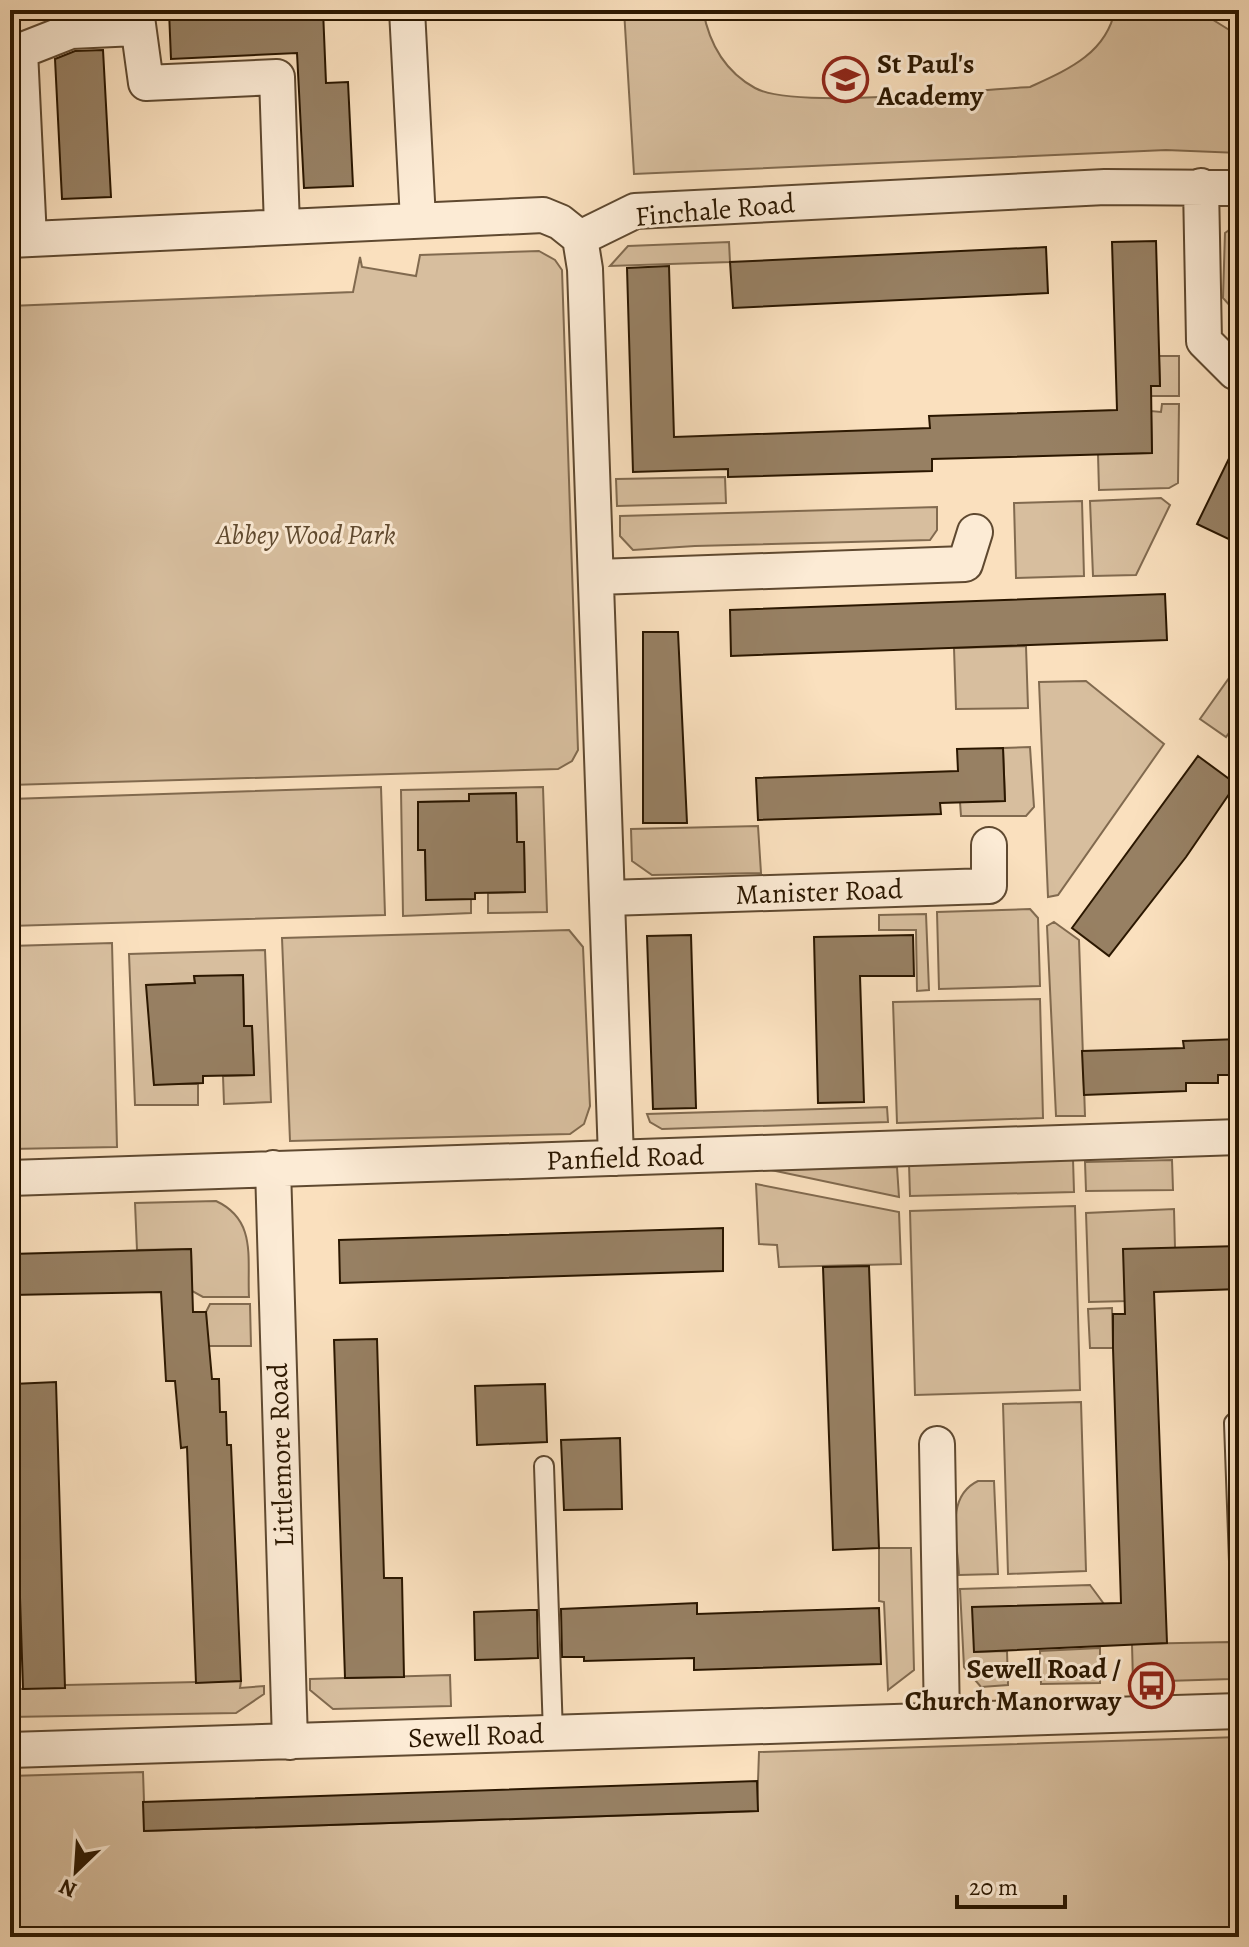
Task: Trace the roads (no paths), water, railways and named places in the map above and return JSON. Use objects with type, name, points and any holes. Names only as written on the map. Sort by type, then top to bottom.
[{"type":"street","points":[[407,10],[418,220]]},
{"type":"street","points":[[282,227],[277,77],[146,83],[136,19],[71,20],[20,51],[20,240],[543,215],[560,222],[580,238],[585,284],[597,577],[616,1158]]},
{"type":"street","points":[[1201,186],[1204,341],[1235,372]]},
{"type":"street","name":"Finchale Road","points":[[580,238],[635,211],[1105,187],[1239,188]]},
{"type":"street","points":[[597,577],[965,564],[975,532]]},
{"type":"street","name":"Manister Road","points":[[608,898],[989,886],[989,845]]},
{"type":"street","name":"Panfield Road","points":[[10,1178],[1239,1137]]},
{"type":"street","name":"Littlemore Road","points":[[273,1168],[290,1742]]},
{"type":"street","points":[[937,1444],[942,1720]]},
{"type":"street","name":"Sewell Road","points":[[10,1750],[1239,1711]]},
{"type":"lane","points":[[1239,1423],[1234,1423],[1239,1561]]},
{"type":"lane","points":[[544,1466],[553,1734]]},
{"type":"place","name":"St Paul's Academy","points":[[846,80]]},
{"type":"place","name":"Sewell Road / Church Manorway","points":[[1152,1685]]},
{"type":"park label","name":"Abbey Wood Park","points":[[306,535]]}]
